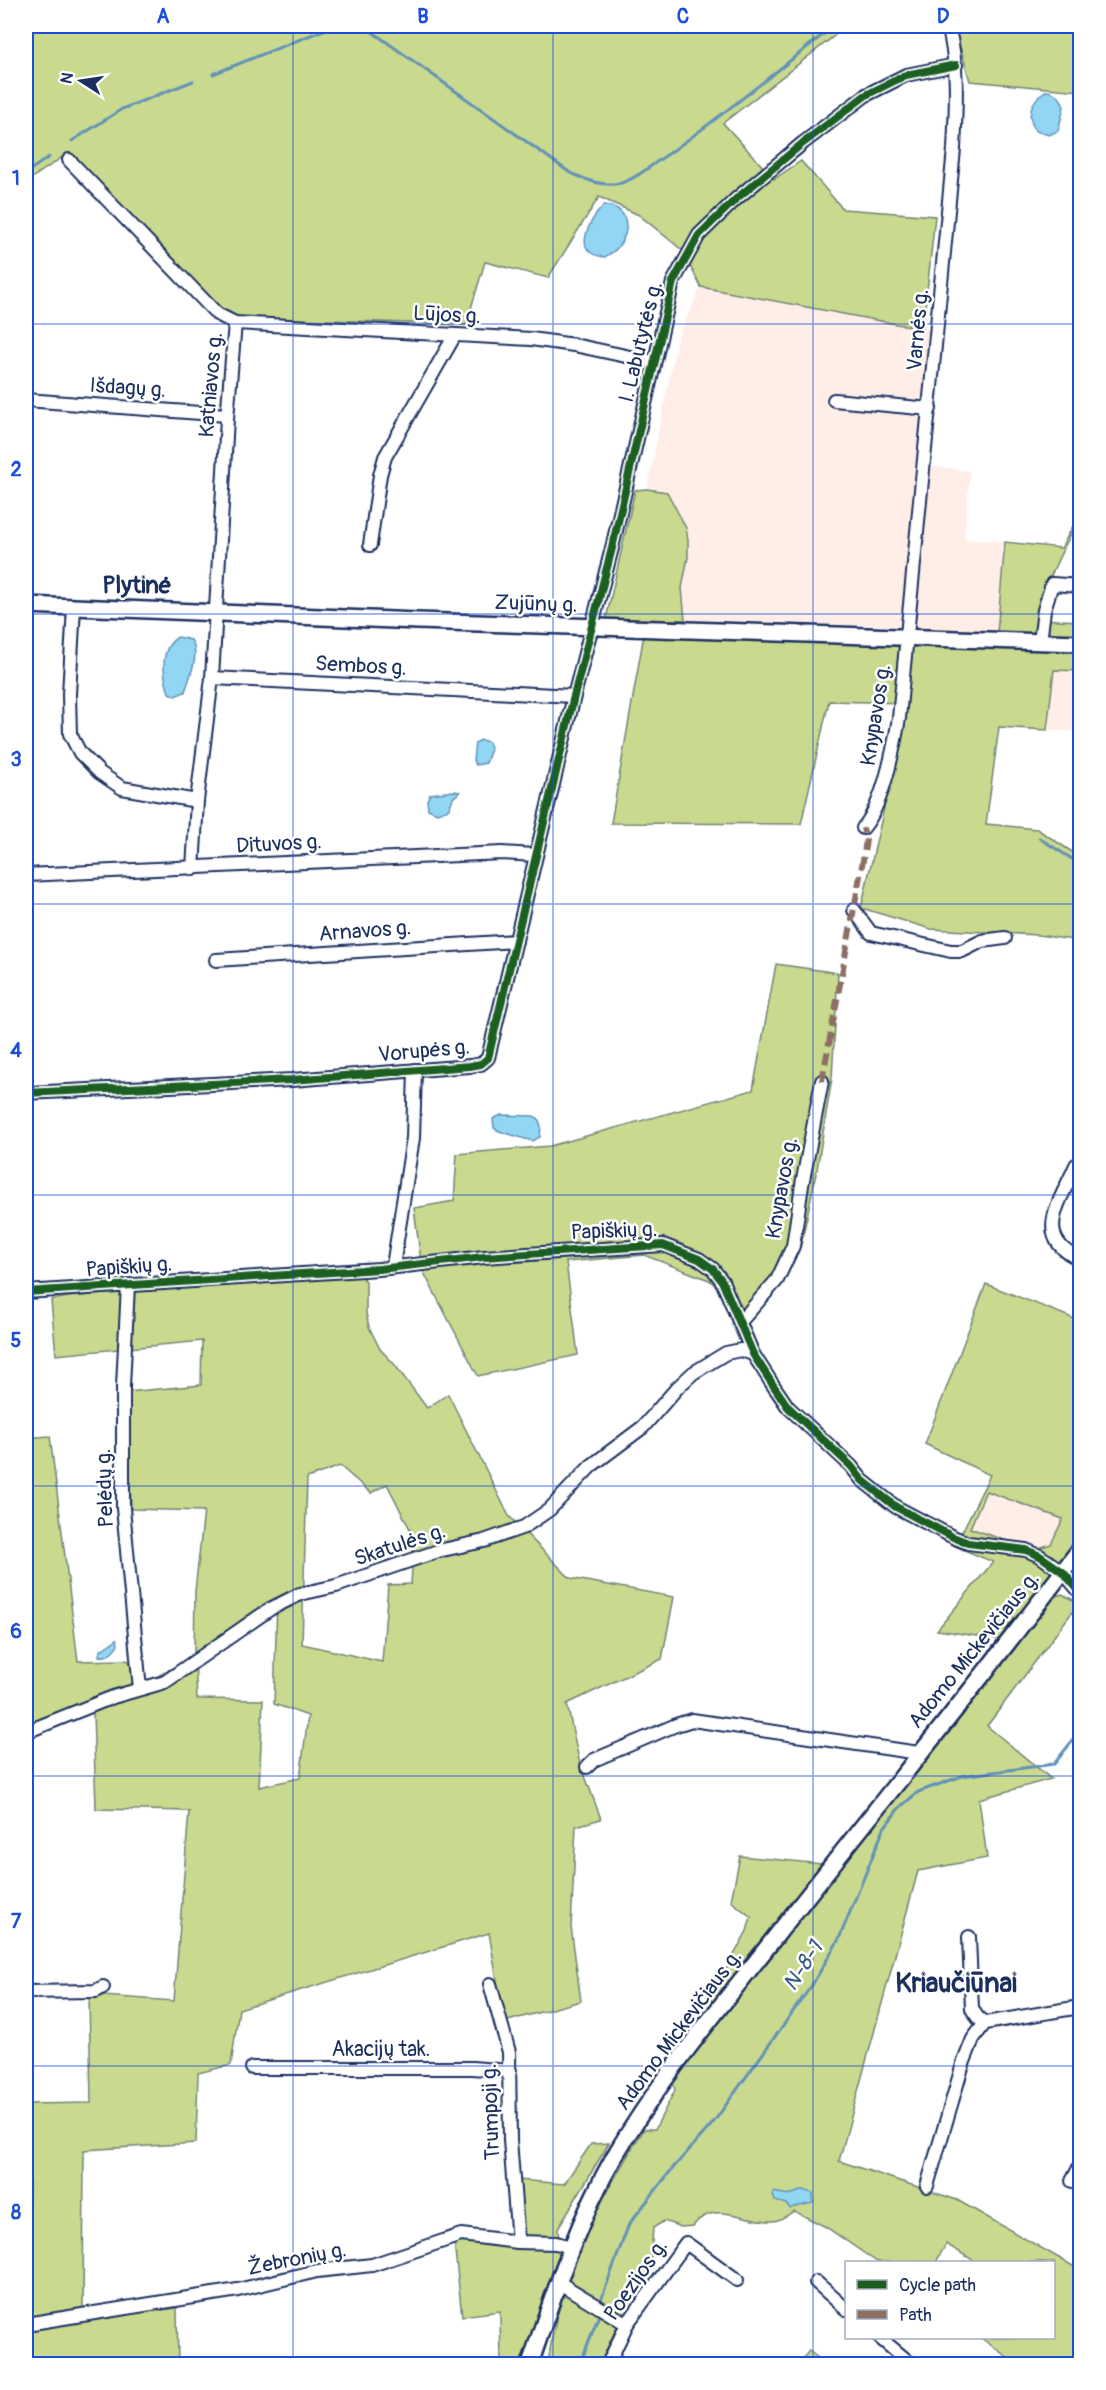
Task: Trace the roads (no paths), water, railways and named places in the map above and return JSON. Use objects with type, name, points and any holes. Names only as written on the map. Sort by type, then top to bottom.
[{"type":"main road","name":"Zujūnų g.","points":[[26,605],[1080,643]]},
{"type":"main road","name":"Adomo Mickevičiaus g.","points":[[530,2364],[571,2247],[593,2198],[614,2158],[659,2088],[702,2030],[1080,1549]]},
{"type":"street","name":"Varnės g.","points":[[907,638],[953,158],[957,86],[956,65],[948,26]]},
{"type":"street","name":"I. Labutytės g.","points":[[591,626],[612,548],[673,282],[699,235],[803,143],[866,95],[906,75],[956,65]]},
{"type":"street","name":"Katniavos g.","points":[[69,160],[217,314],[235,323],[215,613]]},
{"type":"street","name":"Lūjos g.","points":[[235,323],[531,339],[574,345],[654,362]]},
{"type":"street","points":[[370,545],[380,475],[385,457],[455,335]]},
{"type":"street","name":"Išdagų g.","points":[[26,400],[227,415]]},
{"type":"street","points":[[834,400],[930,409]]},
{"type":"street","points":[[1040,642],[1044,610],[1052,584],[1080,586]]},
{"type":"street","points":[[74,607],[69,693],[70,734],[80,753],[100,773],[122,788],[197,801]]},
{"type":"street","points":[[193,869],[197,801],[212,678],[215,613]]},
{"type":"street","name":"Vorupės g.","points":[[26,1093],[292,1080],[481,1064],[488,1058],[591,626]]},
{"type":"street","name":"Knypavos g.","points":[[863,828],[888,772],[893,751],[907,638]]},
{"type":"street","name":"Sembos g.","points":[[212,678],[574,696]]},
{"type":"street","name":"Dituvos g.","points":[[26,875],[140,869],[193,869],[298,861],[502,853],[535,855]]},
{"type":"street","points":[[854,910],[872,933],[951,951],[962,951],[982,941],[1005,938]]},
{"type":"street","name":"Arnavos g.","points":[[216,960],[516,941]]},
{"type":"street","points":[[393,1266],[412,1138],[415,1070]]},
{"type":"street","name":"Knypavos g.","points":[[740,1322],[777,1280],[793,1246],[822,1081]]},
{"type":"street","points":[[1076,1165],[1055,1216],[1053,1232],[1058,1246],[1080,1258]]},
{"type":"street","name":"Papiškių g.","points":[[26,1292],[663,1245],[699,1259],[713,1269],[722,1281],[753,1354],[788,1407],[851,1466],[862,1480],[896,1507],[953,1538],[968,1543],[1026,1550],[1040,1556],[1063,1572],[1080,1592]]},
{"type":"street","name":"Pelėdų g.","points":[[128,1285],[123,1386],[123,1508],[140,1689]]},
{"type":"street","name":"Skatulės g.","points":[[26,1732],[113,1697],[165,1682],[270,1610],[300,1594],[336,1586],[438,1551],[484,1541],[524,1527],[549,1510],[591,1466],[643,1427],[693,1373],[726,1353],[741,1350],[753,1354]]},
{"type":"street","name":"Adomo Mickevičiaus g.","points":[[587,1767],[594,1760],[692,1720],[919,1754]]},
{"type":"street","points":[[969,1937],[972,2009],[978,2018],[986,2023]]},
{"type":"street","name":"Trumpoji g.","points":[[490,1984],[509,2052],[510,2140],[518,2242]]},
{"type":"street","points":[[26,1992],[96,1991],[103,1987]]},
{"type":"street","points":[[927,2186],[963,2064],[973,2039],[986,2023],[1080,2007]]},
{"type":"street","name":"Akacijų tak.","points":[[252,2068],[472,2068],[510,2071]]},
{"type":"street","points":[[1072,2181],[1080,2166]]},
{"type":"street","name":"Žebronių g.","points":[[26,2324],[238,2290],[317,2271],[372,2265],[461,2235],[518,2242],[556,2243],[571,2247]]},
{"type":"street","name":"Poezijos g.","points":[[608,2364],[627,2324],[686,2243],[737,2280]]},
{"type":"street","points":[[558,2282],[627,2324]]},
{"type":"street","points":[[816,2282],[845,2307]]},
{"type":"street","points":[[882,2339],[911,2364]]},
{"type":"water","points":[[1045,91],[1057,96],[1064,107],[1058,131],[1049,135],[1036,131],[1030,114],[1036,99]]},
{"type":"water","points":[[604,205],[619,210],[626,221],[622,241],[605,257],[594,255],[585,243],[588,228]]},
{"type":"water","points":[[178,637],[191,640],[195,659],[185,692],[175,696],[169,693],[164,662],[168,648]]},
{"type":"water","points":[[481,740],[489,742],[491,749],[486,763],[476,765],[473,760],[475,743]]},
{"type":"water","points":[[460,792],[453,798],[449,809],[437,813],[428,809],[427,800],[430,794]]},
{"type":"water","points":[[501,1115],[538,1118],[541,1126],[540,1137],[532,1141],[499,1131],[494,1128],[493,1119]]},
{"type":"water","points":[[117,1639],[118,1645],[112,1652],[99,1656],[100,1651]]},
{"type":"water","points":[[802,2190],[813,2193],[813,2203],[790,2208],[786,2204],[775,2201],[773,2195],[774,2192],[788,2194]]},
{"type":"waterway","points":[[213,74],[331,27],[347,26]]},
{"type":"waterway","points":[[364,26],[569,172],[588,180],[608,184],[627,181],[646,170],[834,26]]},
{"type":"waterway","points":[[72,141],[122,109],[193,81]]},
{"type":"waterway","points":[[26,173],[49,157]]},
{"type":"waterway","points":[[1039,838],[1080,864]]},
{"type":"waterway","name":"N-8-1","points":[[601,2300],[629,2224],[673,2168],[713,2123],[812,1985],[839,1939],[884,1828],[899,1808],[918,1792],[962,1776],[1054,1764],[1080,1731]]},
{"type":"waterway","name":"N-8-1","points":[[580,2364],[599,2315]]},
{"type":"district","name":"Plytinė","points":[[137,585]]},
{"type":"district","name":"Kriaučiūnai","points":[[956,1983]]}]
